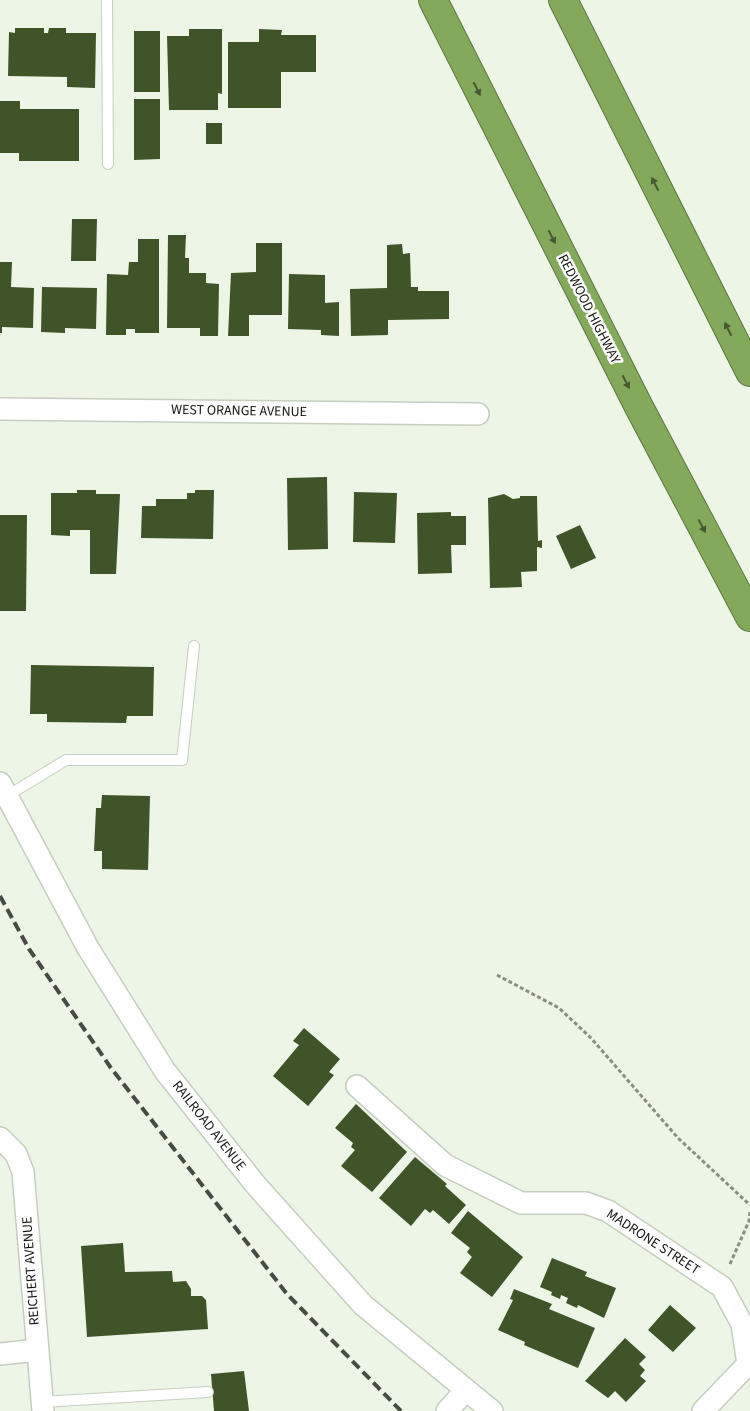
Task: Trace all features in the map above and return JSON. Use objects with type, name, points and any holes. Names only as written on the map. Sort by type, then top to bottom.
[{"type":"highway","name":"REDWOOD HIGHWAY","points":[[433,0],[639,407],[750,617]]},
{"type":"highway","points":[[563,0],[750,372]]},
{"type":"street","name":"WEST ORANGE AVENUE","points":[[0,408],[478,414]]},
{"type":"street","name":"RAILROAD AVENUE","points":[[3,790],[88,948],[165,1071],[255,1184],[363,1305],[492,1411]]},
{"type":"street","name":"MADRONE STREET","points":[[357,1086],[445,1165],[521,1203],[586,1203],[608,1211],[717,1283],[722,1287],[742,1324],[749,1364]]},
{"type":"street","name":"REICHERT AVENUE","points":[[0,1137],[16,1154],[23,1172],[42,1407]]},
{"type":"street","points":[[0,1354],[37,1350]]},
{"type":"street","points":[[703,1411],[749,1364]]},
{"type":"street","points":[[447,1411],[466,1390]]},
{"type":"lane","points":[[107,0],[108,164]]},
{"type":"lane","points":[[3,790],[66,760],[182,760],[194,646]]},
{"type":"lane","points":[[42,1407],[208,1392]]},
{"type":"path","points":[[497,975],[559,1008],[591,1038],[678,1138],[750,1205]]},
{"type":"path","points":[[717,1283],[739,1246],[750,1211]]},
{"type":"building","points":[[15,28],[44,28],[44,33],[48,33],[49,28],[66,28],[66,33],[96,33],[95,88],[67,87],[67,77],[8,76],[9,32],[15,33]]},
{"type":"building","points":[[189,29],[222,29],[222,94],[218,93],[218,110],[169,110],[167,36],[189,36]]},
{"type":"building","points":[[259,29],[282,30],[281,35],[316,35],[316,72],[281,72],[281,108],[228,108],[228,42],[259,42]]},
{"type":"building","points":[[134,31],[160,31],[160,92],[134,92]]},
{"type":"building","points":[[134,99],[160,99],[160,159],[134,160]]},
{"type":"building","points":[[0,101],[20,101],[20,109],[79,109],[79,161],[19,161],[19,153],[0,153]]},
{"type":"building","points":[[206,123],[222,123],[222,144],[206,144]]},
{"type":"building","points":[[72,219],[97,219],[96,261],[71,261]]},
{"type":"building","points":[[168,235],[186,235],[185,258],[189,258],[189,273],[206,273],[206,283],[219,284],[218,336],[200,336],[200,328],[167,328]]},
{"type":"building","points":[[138,239],[159,239],[159,333],[135,333],[135,329],[126,329],[126,335],[106,335],[107,274],[128,275],[129,262],[138,262]]},
{"type":"building","points":[[256,243],[282,243],[282,315],[249,315],[249,336],[228,336],[231,273],[256,272]]},
{"type":"building","points":[[402,244],[403,254],[410,253],[411,287],[418,287],[418,291],[449,291],[449,319],[388,320],[388,335],[351,336],[350,289],[387,288],[387,245]]},
{"type":"building","points":[[0,262],[12,262],[11,287],[34,288],[33,328],[2,327],[2,333],[0,333]]},
{"type":"building","points":[[289,274],[325,275],[325,303],[339,302],[339,336],[321,335],[321,330],[288,329]]},
{"type":"building","points":[[42,287],[97,288],[96,329],[65,328],[65,333],[41,332]]},
{"type":"building","points":[[327,477],[328,549],[288,550],[287,478]]},
{"type":"building","points":[[77,490],[96,490],[96,494],[120,494],[116,574],[90,574],[90,530],[70,530],[70,536],[51,535],[51,493],[77,493]]},
{"type":"building","points":[[195,490],[214,490],[213,539],[141,538],[142,506],[156,506],[156,499],[187,499],[187,493],[195,493]]},
{"type":"building","points":[[354,492],[397,493],[395,543],[353,542]]},
{"type":"building","points":[[504,494],[513,499],[520,498],[520,496],[537,496],[538,541],[542,540],[542,548],[537,547],[537,571],[521,572],[522,587],[490,588],[488,498]]},
{"type":"building","points":[[451,512],[451,516],[466,516],[466,545],[451,545],[452,573],[418,574],[417,513]]},
{"type":"building","points":[[0,515],[27,515],[26,611],[0,611]]},
{"type":"building","points":[[580,525],[596,558],[571,569],[556,536]]},
{"type":"building","points":[[31,665],[154,667],[153,716],[127,716],[126,723],[47,722],[47,714],[30,714]]},
{"type":"building","points":[[102,795],[150,796],[148,870],[102,869],[102,851],[94,851],[96,808],[101,808]]},
{"type":"building","points":[[304,1028],[340,1059],[329,1072],[334,1075],[308,1106],[273,1076],[299,1045],[293,1041]]},
{"type":"building","points":[[356,1104],[407,1152],[372,1192],[341,1166],[355,1150],[351,1147],[353,1143],[335,1128]]},
{"type":"building","points":[[415,1157],[447,1184],[445,1186],[466,1205],[449,1224],[433,1210],[430,1213],[425,1209],[411,1226],[379,1198]]},
{"type":"building","points":[[468,1211],[523,1257],[492,1297],[460,1273],[472,1257],[467,1252],[470,1248],[451,1233]]},
{"type":"building","points":[[123,1243],[125,1272],[172,1271],[173,1282],[186,1281],[191,1289],[191,1296],[202,1296],[206,1300],[208,1329],[87,1337],[81,1246]]},
{"type":"building","points":[[552,1258],[587,1272],[585,1276],[616,1288],[604,1318],[578,1305],[577,1308],[566,1303],[568,1298],[561,1295],[560,1299],[551,1295],[552,1292],[540,1287]]},
{"type":"building","points":[[514,1289],[552,1304],[549,1309],[595,1328],[578,1368],[524,1345],[525,1342],[498,1330],[513,1300],[510,1299]]},
{"type":"building","points":[[670,1305],[696,1328],[673,1352],[648,1330]]},
{"type":"building","points":[[625,1338],[646,1357],[639,1364],[645,1370],[640,1376],[646,1381],[626,1402],[615,1391],[608,1398],[585,1381]]},
{"type":"building","points":[[244,1371],[249,1411],[214,1411],[211,1374]]},
{"type":"railway","points":[[0,896],[29,949],[111,1068],[287,1294],[401,1411]]}]
